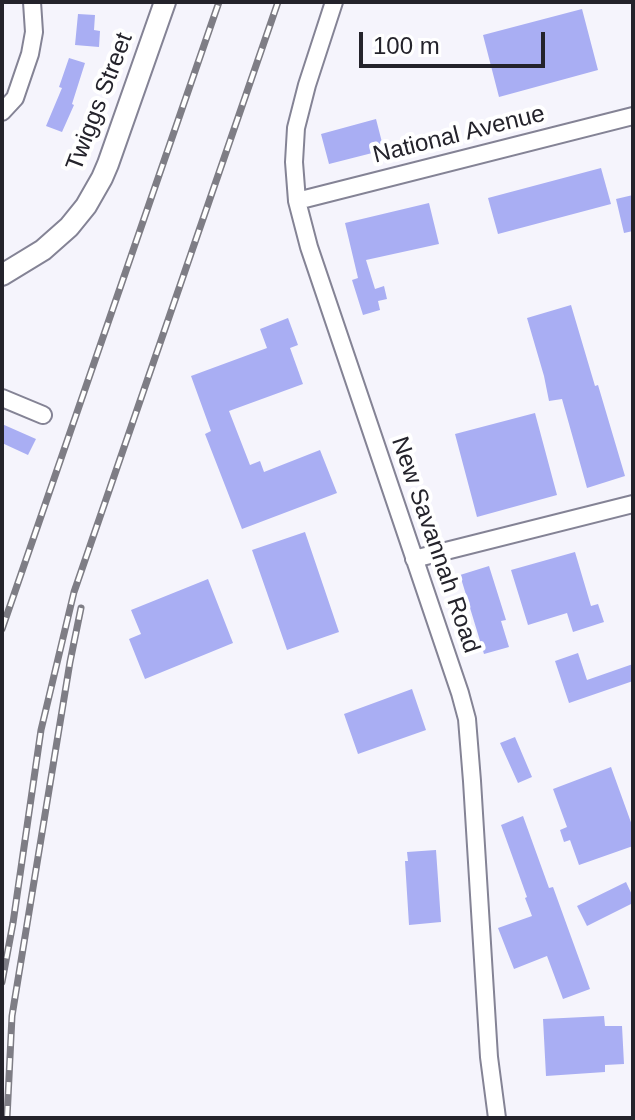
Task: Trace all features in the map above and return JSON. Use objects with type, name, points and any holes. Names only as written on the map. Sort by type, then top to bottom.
[{"type":"main road","name":"Twiggs Street","points":[[2,275],[43,250],[69,227],[86,206],[108,164],[165,2]]},
{"type":"street","points":[[2,112],[15,98],[30,54],[34,32],[32,2]]},
{"type":"street","name":"New Savannah Road","points":[[334,2],[296,128],[294,162],[297,201],[309,247],[467,719],[489,1057],[497,1118]]},
{"type":"street","name":"National Avenue","points":[[297,201],[633,116]]},
{"type":"street","points":[[2,398],[43,415]]},
{"type":"street","points":[[414,559],[633,504]]},
{"type":"building","points":[[582,9],[598,70],[499,97],[483,35]]},
{"type":"building","points":[[78,14],[95,15],[94,30],[100,31],[99,47],[75,45]]},
{"type":"building","points":[[69,58],[85,63],[74,105],[62,132],[46,126],[62,88],[59,87]]},
{"type":"building","points":[[376,119],[384,150],[329,164],[321,134]]},
{"type":"building","points":[[601,168],[611,204],[498,234],[488,198]]},
{"type":"building","points":[[633,195],[633,231],[624,233],[616,199]]},
{"type":"building","points":[[429,203],[439,244],[366,260],[375,289],[384,286],[387,299],[378,301],[380,310],[363,315],[352,280],[358,278],[345,223]]},
{"type":"building","points":[[571,305],[625,476],[587,488],[562,399],[549,401],[527,318]]},
{"type":"building","points":[[288,318],[298,345],[290,348],[303,384],[229,411],[250,465],[260,461],[264,472],[320,450],[337,493],[242,529],[205,434],[211,431],[191,376],[267,348],[260,329]]},
{"type":"building","points":[[535,413],[557,495],[477,517],[455,434]]},
{"type":"building","points":[[2,424],[36,439],[28,455],[2,443]]},
{"type":"building","points":[[305,532],[339,632],[287,650],[252,550]]},
{"type":"building","points":[[575,552],[591,606],[598,604],[604,622],[573,632],[567,613],[528,625],[511,570]]},
{"type":"building","points":[[489,566],[506,620],[501,621],[509,647],[484,654],[460,575]]},
{"type":"building","points":[[208,579],[233,643],[145,679],[129,639],[141,634],[131,610]]},
{"type":"building","points":[[578,653],[587,680],[633,664],[633,681],[569,703],[555,661]]},
{"type":"building","points":[[412,689],[426,730],[358,754],[344,714]]},
{"type":"building","points":[[515,737],[532,777],[518,783],[500,743]]},
{"type":"building","points":[[611,767],[633,828],[633,846],[579,865],[570,840],[564,842],[560,830],[567,827],[553,789]]},
{"type":"building","points":[[523,816],[590,989],[563,999],[547,956],[514,969],[498,928],[532,916],[501,825]]},
{"type":"building","points":[[436,850],[441,922],[409,925],[407,852]]},
{"type":"building","points":[[626,882],[633,903],[587,926],[577,906]]},
{"type":"building","points":[[604,1016],[605,1026],[622,1026],[624,1064],[605,1065],[605,1072],[546,1076],[543,1019]]},
{"type":"railway","points":[[2,629],[219,2]]},
{"type":"railway","points":[[2,982],[41,730],[74,592],[278,2]]},
{"type":"railway","points":[[7,1118],[12,1016],[81,608]]}]
